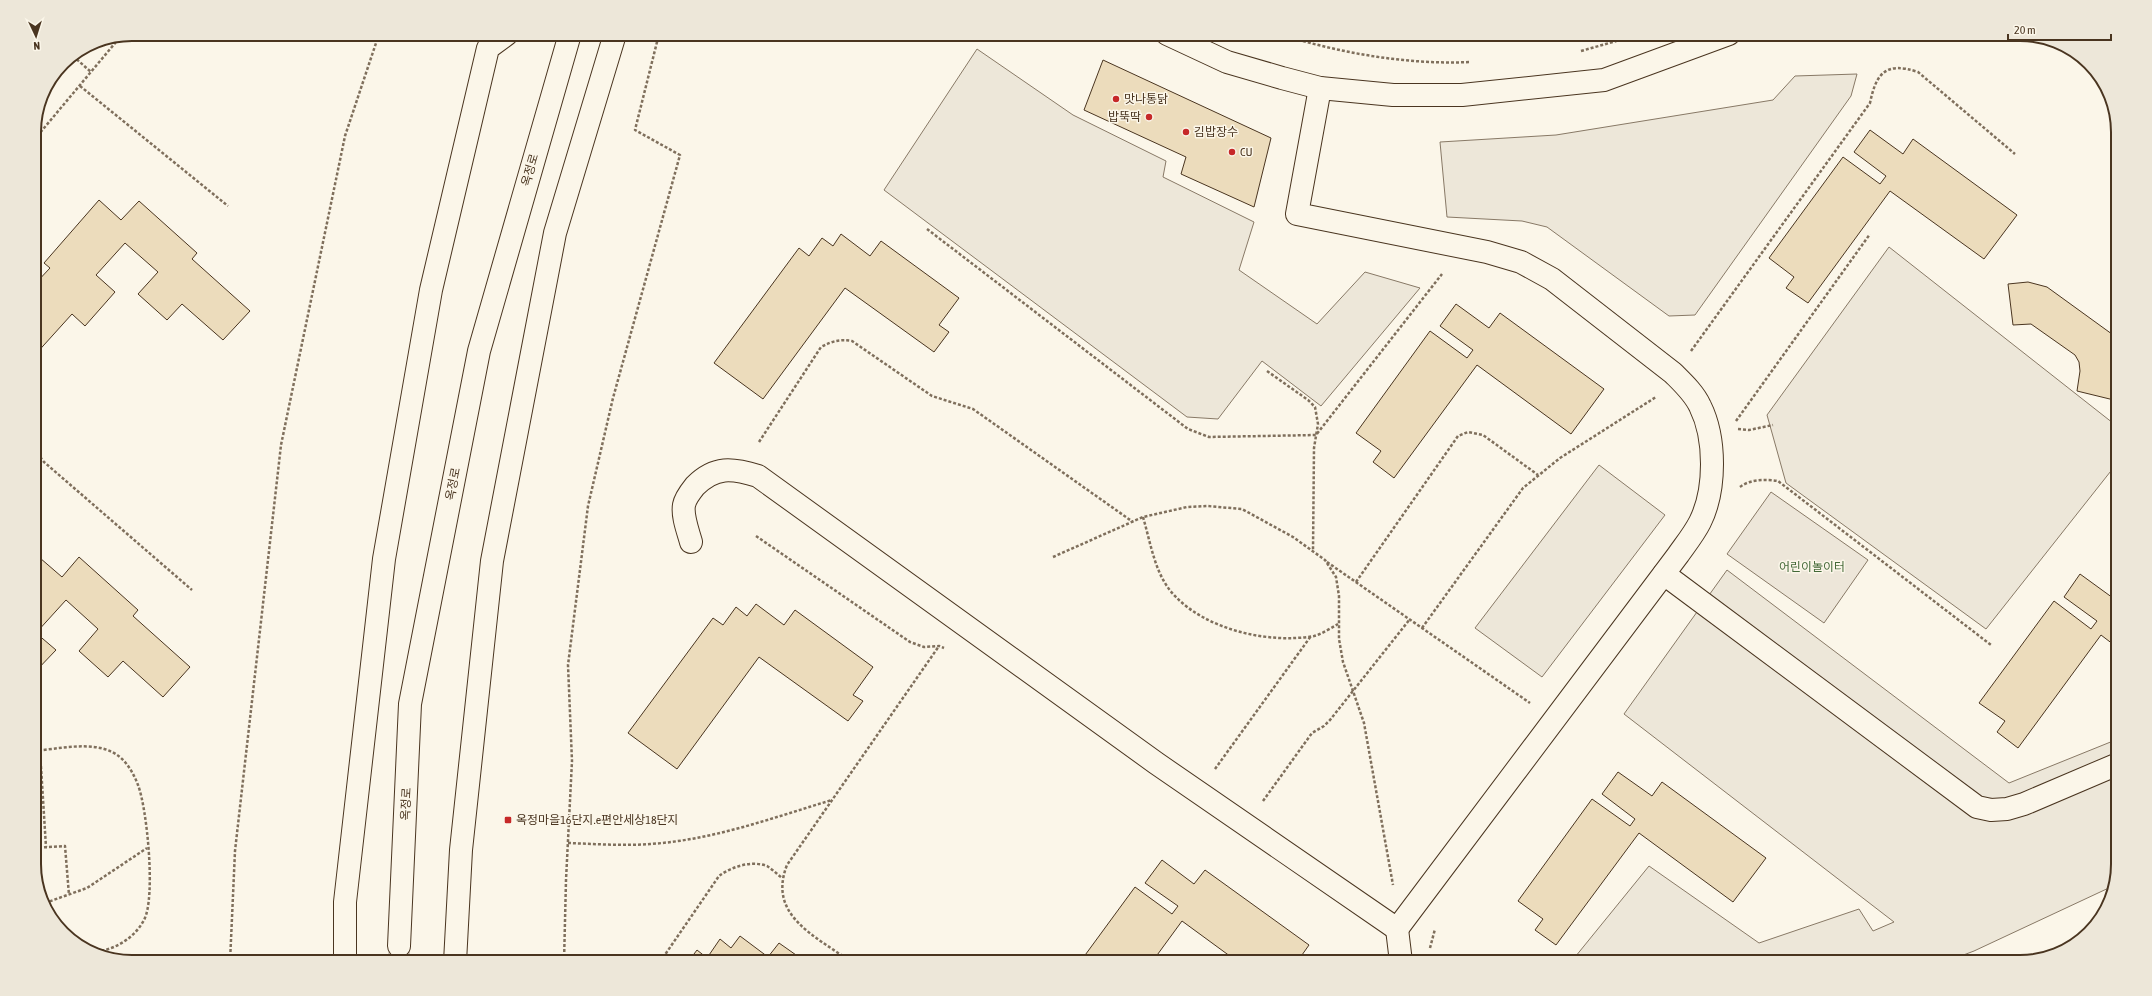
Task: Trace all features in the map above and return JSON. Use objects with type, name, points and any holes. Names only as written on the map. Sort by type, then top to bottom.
[{"type":"main road","points":[[345,955],[345,902],[384,558],[432,290],[486,55],[488,48],[498,41]]},
{"type":"main road","name":"옥정로","points":[[399,946],[410,704],[479,351],[568,41]]},
{"type":"main road","points":[[455,955],[461,850],[492,561],[555,233],[613,41]]},
{"type":"main road","points":[[1182,41],[1227,62],[1320,88],[1392,95],[1462,95],[1604,80],[1710,41]]},
{"type":"main road","points":[[1320,88],[1297,214],[1487,252],[1521,262],[1552,279],[1673,373],[1689,390],[1700,405],[1711,438],[1711,476],[1708,499],[1700,522],[1664,574],[1397,929],[1400,955]]},
{"type":"main road","points":[[691,542],[684,505],[692,490],[703,478],[718,471],[738,470],[758,476],[1156,763],[1397,929]]},
{"type":"main road","points":[[1664,574],[1977,807],[1991,810],[2019,806],[2111,767]]},
{"type":"path","points":[[230,955],[235,851],[281,445],[345,136],[377,41]]},
{"type":"path","points":[[564,955],[572,761],[568,665],[588,506],[613,398],[680,155],[635,130],[657,41]]},
{"type":"path","points":[[1301,41],[1349,52],[1438,63],[1474,62]]},
{"type":"path","points":[[1578,51],[1613,41]]},
{"type":"path","points":[[41,132],[115,43]]},
{"type":"path","points":[[77,60],[91,72]]},
{"type":"path","points":[[1688,354],[1870,103],[1874,83],[1881,74],[1896,68],[1906,68],[1918,72],[2014,154]]},
{"type":"path","points":[[80,86],[228,206]]},
{"type":"path","points":[[927,229],[1188,429],[1209,437],[1316,435]]},
{"type":"path","points":[[1733,425],[1870,234]]},
{"type":"path","points":[[1435,272],[1450,276]]},
{"type":"path","points":[[1316,435],[1442,274]]},
{"type":"path","points":[[759,442],[821,347],[836,340],[852,341],[932,396],[972,409],[1133,522]]},
{"type":"path","points":[[1267,371],[1308,400],[1315,407],[1318,424],[1316,435],[1313,552]]},
{"type":"path","points":[[1422,628],[1523,488],[1560,458],[1660,394]]},
{"type":"path","points":[[1356,582],[1458,436],[1468,432],[1483,435],[1538,475]]},
{"type":"path","points":[[41,458],[192,590]]},
{"type":"path","points":[[1738,488],[1745,483],[1768,480],[1778,481],[1991,645]]},
{"type":"path","points":[[1052,557],[1143,518],[1187,507],[1207,506],[1242,509],[1293,537],[1536,707]]},
{"type":"path","points":[[1143,518],[1160,574],[1175,596],[1194,612],[1221,626],[1244,634],[1315,636],[1338,624]]},
{"type":"path","points":[[1325,560],[1336,577],[1339,596],[1338,624],[1343,662],[1364,723],[1393,887]]},
{"type":"path","points":[[1258,808],[1312,733],[1324,726],[1410,619]]},
{"type":"path","points":[[1211,775],[1310,636]]},
{"type":"path","points":[[842,955],[796,921],[786,908],[781,896],[782,878],[787,865],[939,646]]},
{"type":"path","points":[[41,751],[94,746],[112,752],[126,762],[138,784],[145,808],[150,897],[144,919],[130,937],[105,951]]},
{"type":"path","points":[[41,767],[46,847]]},
{"type":"path","points":[[568,843],[649,844],[679,841],[735,830],[833,799]]},
{"type":"path","points":[[41,847],[65,846],[69,895]]},
{"type":"path","points":[[49,902],[87,888],[148,848]]},
{"type":"path","points":[[665,955],[719,876],[728,869],[756,863],[768,867],[782,878]]},
{"type":"path","points":[[1387,888],[1399,886]]},
{"type":"path","points":[[1430,950],[1436,926]]},
{"type":"green space","name":"어린이놀이터","points":[[1771,492],[1868,560],[1824,623],[1727,554]]},
{"type":"shaded area","points":[[977,49],[1073,115],[1166,161],[1163,177],[1254,222],[1239,270],[1317,324],[1365,272],[1420,288],[1321,406],[1262,361],[1218,419],[1187,417],[884,190]]},
{"type":"shaded area","points":[[1857,74],[1851,96],[1695,315],[1669,316],[1547,227],[1522,221],[1447,217],[1440,142],[1556,135],[1773,100],[1795,76]]},
{"type":"shaded area","points":[[1889,247],[2111,421],[2111,471],[1986,629],[1786,483],[1767,415]]},
{"type":"shaded area","points":[[1599,465],[1665,515],[1542,677],[1475,628]]},
{"type":"shaded area","points":[[1727,570],[2009,783],[2111,742],[2111,870],[2107,889],[1963,955],[1577,955],[1649,866],[1759,943],[1859,909],[1873,931],[1894,922],[1624,714]]},
{"type":"building","points":[[1103,60],[1271,138],[1254,207],[1181,174],[1186,157],[1084,110]]},
{"type":"building","points":[[1870,130],[1903,154],[1913,139],[2017,215],[1984,259],[1890,191],[1808,303],[1786,288],[1794,277],[1769,258],[1843,157],[1880,184],[1886,176],[1854,152]]},
{"type":"building","points":[[99,200],[121,220],[139,201],[197,253],[192,259],[250,311],[223,340],[182,304],[167,320],[138,294],[158,272],[125,243],[96,275],[115,292],[85,326],[72,314],[41,348],[41,278],[50,268],[44,263]]},
{"type":"building","points":[[841,234],[870,256],[881,241],[959,298],[939,325],[949,332],[934,352],[845,288],[763,399],[714,363],[799,248],[809,256],[822,238],[833,246]]},
{"type":"building","points":[[2028,282],[2047,287],[2111,333],[2111,399],[2077,391],[2080,371],[2079,362],[2075,355],[2031,324],[2013,325],[2008,284]]},
{"type":"building","points":[[1456,304],[1489,328],[1500,313],[1604,389],[1571,434],[1477,365],[1394,478],[1373,462],[1381,451],[1356,433],[1430,331],[1467,358],[1473,350],[1440,326]]},
{"type":"building","points":[[79,557],[138,610],[133,616],[190,667],[163,697],[123,661],[108,677],[79,651],[98,629],[66,600],[41,628],[41,559],[62,577]]},
{"type":"building","points":[[2080,574],[2111,597],[2111,643],[2101,635],[2018,748],[1997,732],[2005,721],[1979,703],[2054,601],[2091,629],[2097,621],[2064,597]]},
{"type":"building","points":[[756,604],[784,625],[795,610],[873,667],[853,695],[863,701],[848,721],[759,657],[677,769],[628,733],[713,618],[723,625],[736,607],[747,616]]},
{"type":"building","points":[[41,637],[56,650],[41,666]]},
{"type":"building","points":[[1618,772],[1652,796],[1662,782],[1766,858],[1733,902],[1639,833],[1556,945],[1535,930],[1543,919],[1518,901],[1592,799],[1630,826],[1635,819],[1602,794]]},
{"type":"building","points":[[1162,860],[1194,884],[1205,870],[1309,945],[1302,955],[1228,955],[1182,921],[1157,955],[1085,955],[1135,887],[1172,914],[1178,906],[1145,883]]},
{"type":"building","points":[[740,936],[765,955],[709,955],[720,939],[731,948]]},
{"type":"building","points":[[779,943],[796,955],[770,955]]},
{"type":"building","points":[[697,950],[703,955],[693,955]]},
{"type":"tunnel","points":[[399,946],[399,955]]},
{"type":"place","name":"맛나통닭","points":[[1116,99]]},
{"type":"place","name":"밥뚝딱","points":[[1149,117]]},
{"type":"place","name":"김밥장수","points":[[1186,132]]},
{"type":"place","name":"CU","points":[[1232,152]]},
{"type":"place","name":"옥정마을16단지.e편안세상18단지","points":[[508,820]]}]
